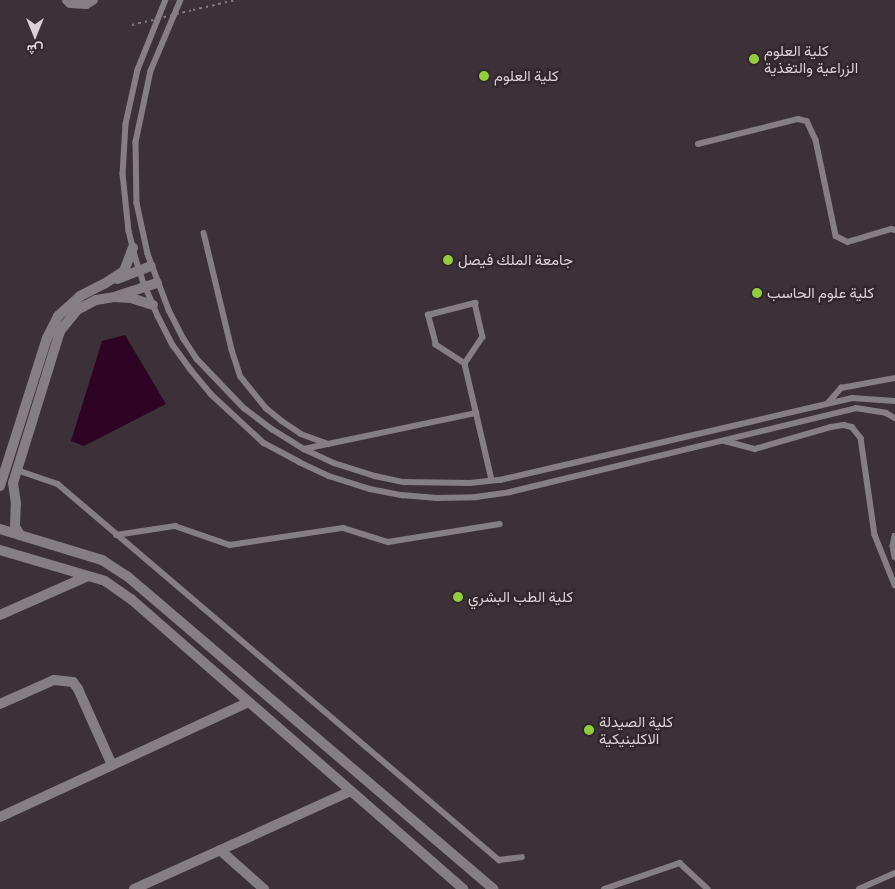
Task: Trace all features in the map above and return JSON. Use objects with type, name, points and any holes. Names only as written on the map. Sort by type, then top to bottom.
[{"type":"street","points":[[67,0],[70,3],[86,4],[93,0]]},
{"type":"street","points":[[107,283],[124,271],[133,248]]},
{"type":"street","points":[[0,486],[47,338],[58,316],[80,296],[151,266]]},
{"type":"street","points":[[20,535],[14,527],[16,504],[13,483],[60,332],[77,310],[96,300],[114,297],[157,283]]},
{"type":"street","points":[[114,297],[131,298],[153,305]]},
{"type":"street","points":[[0,529],[102,560],[127,576],[494,889]]},
{"type":"street","points":[[0,550],[105,581],[131,599],[463,889]]},
{"type":"street","points":[[0,616],[88,576]]},
{"type":"street","points":[[0,704],[54,680],[73,682],[78,689],[112,765]]},
{"type":"street","points":[[0,817],[249,702]]},
{"type":"street","points":[[134,889],[351,791]]},
{"type":"street","points":[[220,850],[264,889]]},
{"type":"lane","points":[[166,0],[138,70],[126,124],[123,174],[129,231],[145,286],[173,345],[211,394],[264,443],[329,476],[370,489],[402,495],[437,498],[476,497],[510,492],[856,408],[886,413],[895,418]]},
{"type":"lane","points":[[181,0],[151,71],[136,142],[137,203],[151,266],[157,283],[184,339],[197,359],[244,408],[272,429],[304,449],[342,466],[404,482],[437,484],[492,480],[852,398],[895,401]]},
{"type":"lane","points":[[698,144],[798,119],[806,121],[816,140],[836,236],[848,242],[891,229],[895,230]]},
{"type":"lane","points":[[204,233],[232,350],[241,377],[266,408],[282,421],[301,434],[328,444]]},
{"type":"lane","points":[[465,364],[483,337],[474,303],[428,316],[436,345],[465,364],[492,480]]},
{"type":"lane","points":[[828,403],[842,388],[895,378]]},
{"type":"lane","points":[[304,449],[476,413]]},
{"type":"lane","points":[[723,440],[755,448],[831,427],[844,425],[852,427],[861,438],[874,535],[895,585]]},
{"type":"lane","points":[[17,470],[58,484],[499,860],[522,857]]},
{"type":"lane","points":[[116,535],[175,526],[230,545],[343,528],[388,542],[500,524]]},
{"type":"lane","points":[[895,536],[893,546],[895,557]]},
{"type":"lane","points":[[604,889],[680,864],[708,889]]},
{"type":"lane","points":[[859,889],[895,873]]},
{"type":"path","points":[[132,25],[236,0]]},
{"type":"shaded area","points":[[125,335],[166,404],[84,446],[71,441],[102,341]]},
{"type":"place","name":"كلية العلوم الزراعية والتغذية","points":[[754,59]]},
{"type":"place","name":"كلية العلوم","points":[[484,76]]},
{"type":"place","name":"جامعة الملك فيصل","points":[[448,260]]},
{"type":"place","name":"كلية علوم الحاسب","points":[[757,293]]},
{"type":"place","name":"كلية الطب البشري","points":[[458,597]]},
{"type":"place","name":"كلية الصيدلة الاكلينيكية","points":[[589,730]]}]
